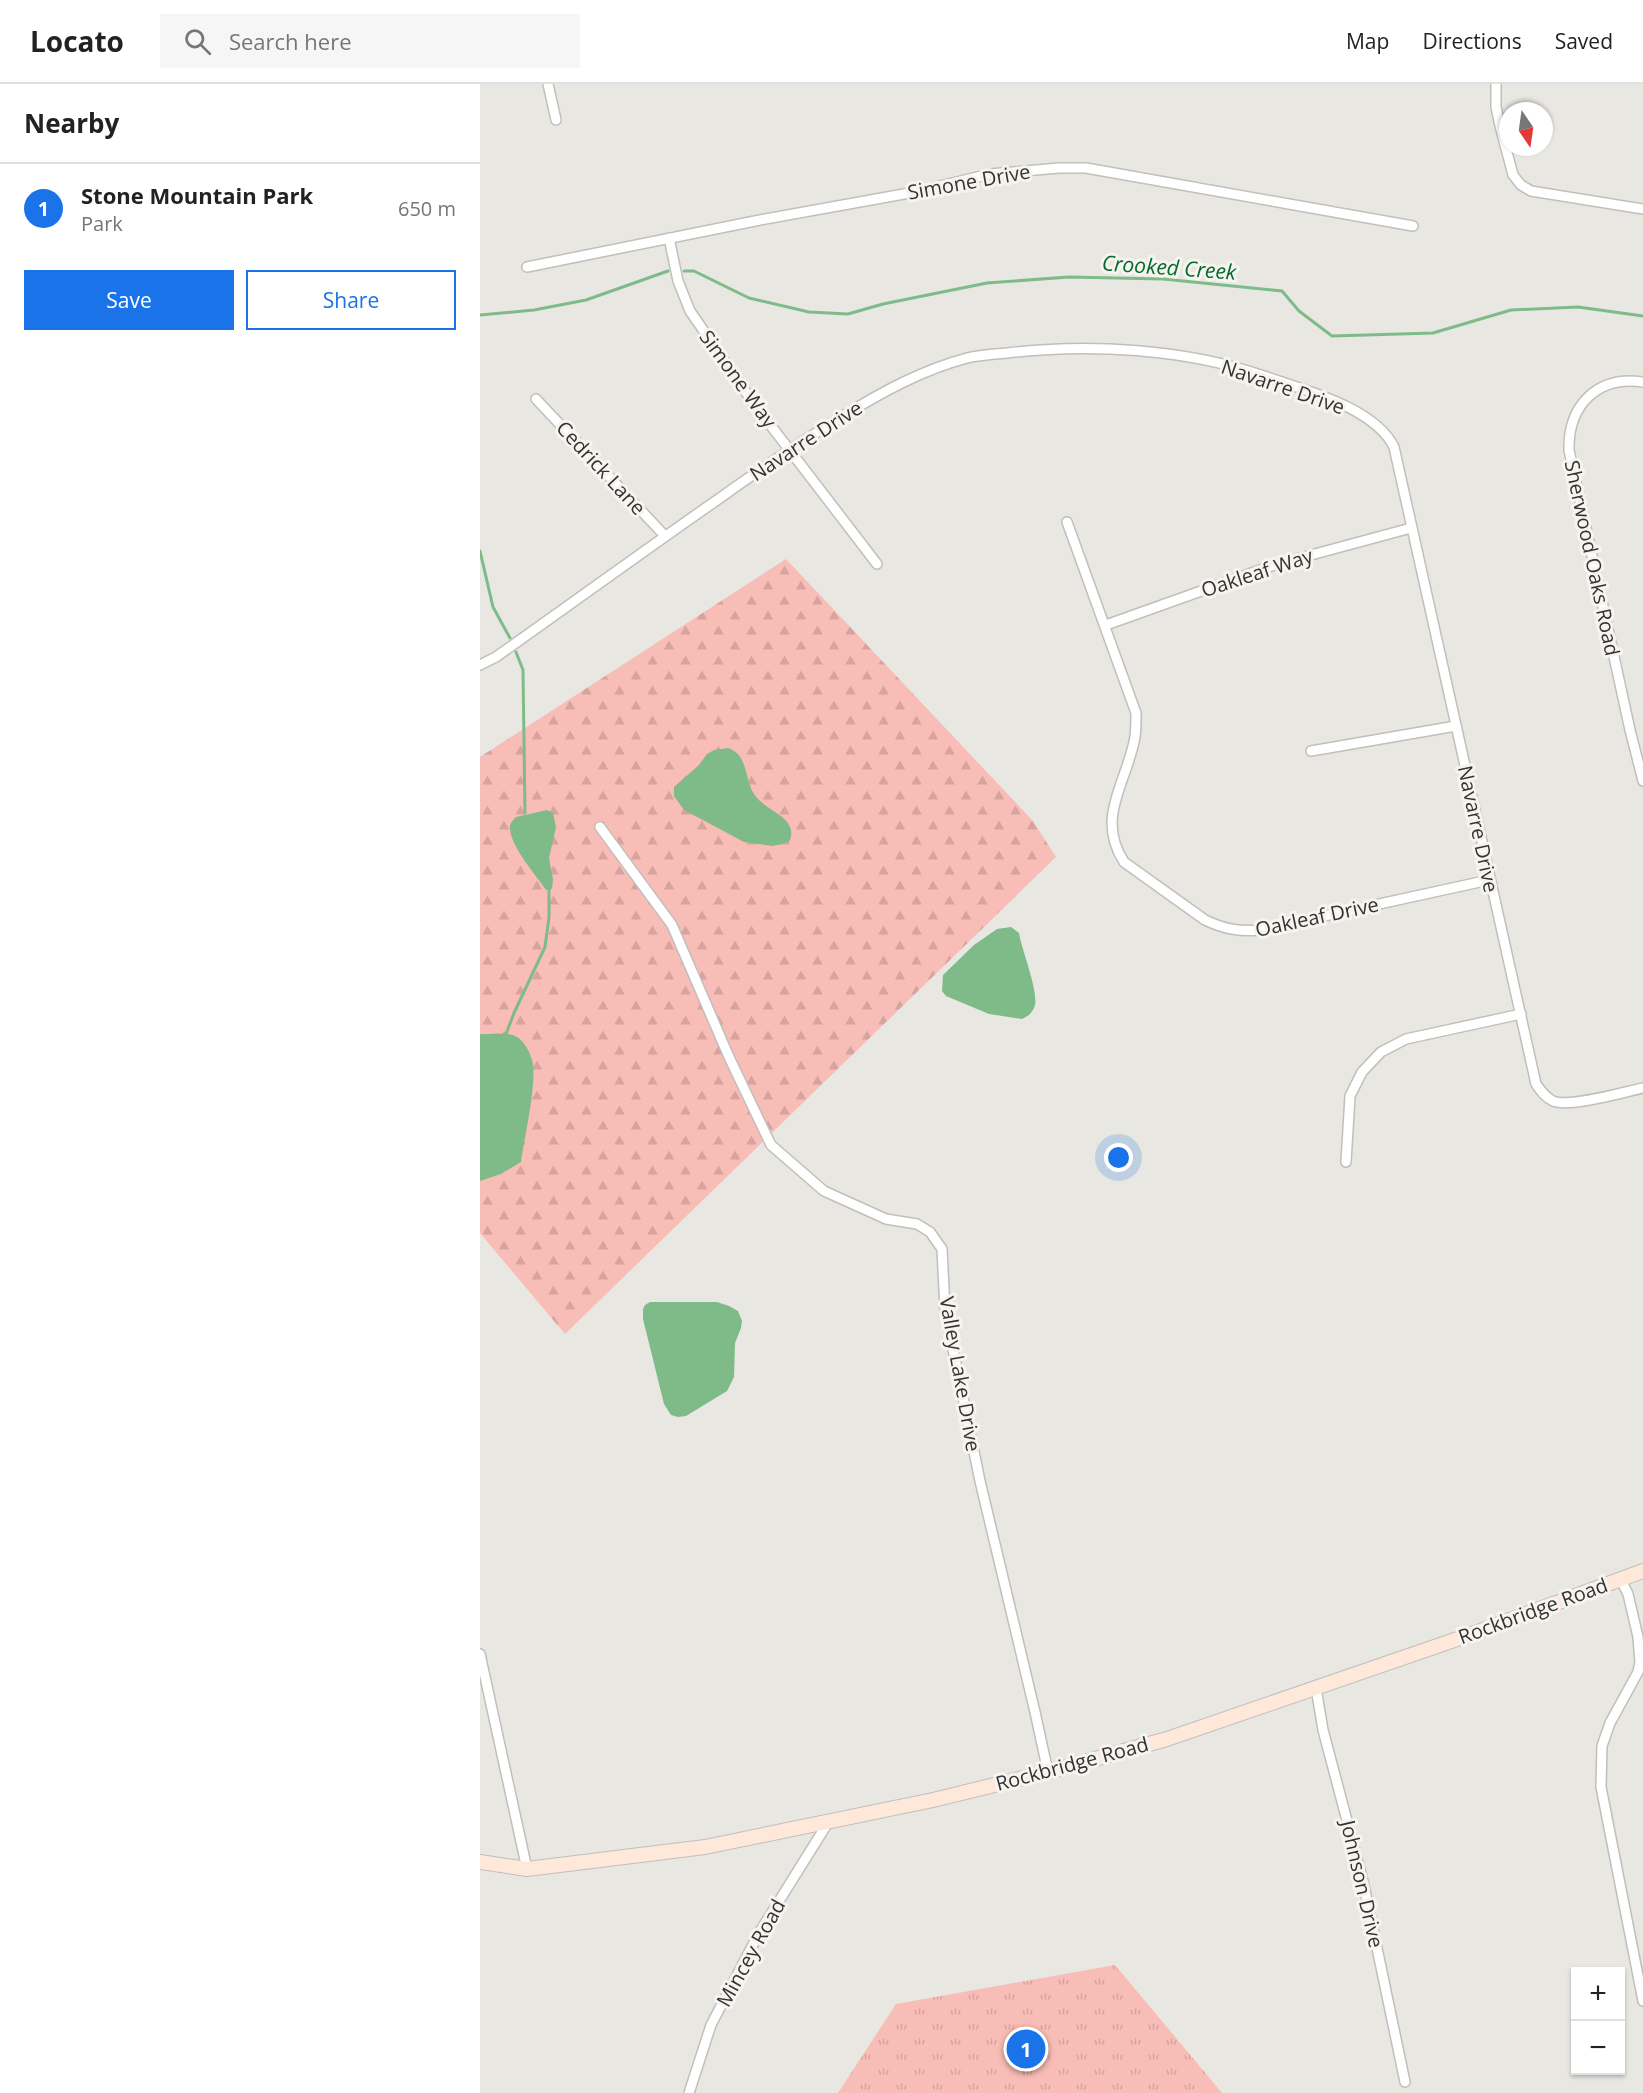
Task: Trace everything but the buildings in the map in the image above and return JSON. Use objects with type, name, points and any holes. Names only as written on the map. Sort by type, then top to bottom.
[{"type":"main road","name":"Rockbridge Road","points":[[480,1862],[527,1869],[705,1847],[933,1800],[1048,1772],[1167,1739],[1494,1626],[1643,1571]]},
{"type":"street","points":[[548,84],[556,120]]},
{"type":"street","points":[[1496,84],[1496,106],[1500,126],[1513,175],[1521,185],[1531,191],[1643,209]]},
{"type":"street","name":"Simone Drive","points":[[527,267],[915,192],[990,174],[1059,168],[1086,168],[1413,226]]},
{"type":"street","name":"Simone Way","points":[[669,238],[678,281],[690,311],[753,401],[877,564]]},
{"type":"street","name":"Navarre Drive","points":[[480,665],[496,657],[789,449],[887,389],[929,370],[969,357],[1062,348],[1144,352],[1213,362],[1318,395],[1369,418],[1388,435],[1394,447],[1536,1084],[1544,1095],[1556,1102],[1593,1100],[1643,1088]]},
{"type":"street","name":"Sherwood Oaks Road","points":[[1643,382],[1619,381],[1594,391],[1576,410],[1569,437],[1569,450],[1643,781]]},
{"type":"street","name":"Cedrick Lane","points":[[536,399],[665,536]]},
{"type":"street","name":"Oakleaf Drive","points":[[1068,522],[1136,713],[1135,736],[1111,823],[1112,837],[1124,862],[1205,920],[1231,930],[1260,930],[1489,880]]},
{"type":"street","name":"Oakleaf Way","points":[[1106,625],[1274,565],[1411,528]]},
{"type":"street","points":[[1311,751],[1456,726]]},
{"type":"street","name":"Valley Lake Drive","points":[[600,827],[672,925],[729,1057],[771,1145],[824,1191],[886,1220],[917,1224],[930,1232],[942,1250],[945,1310],[978,1470],[1048,1772]]},
{"type":"street","points":[[1346,1162],[1350,1096],[1362,1072],[1381,1052],[1406,1039],[1521,1014]]},
{"type":"street","points":[[1620,1578],[1628,1594],[1638,1637],[1640,1662],[1638,1672],[1610,1724],[1602,1746],[1601,1787],[1643,2001]]},
{"type":"street","points":[[480,1654],[527,1869]]},
{"type":"street","name":"Johnson Drive","points":[[1316,1688],[1323,1730],[1363,1881],[1405,2082]]},
{"type":"street","name":"Mincey Road","points":[[688,2093],[711,2025],[759,1933],[829,1821]]},
{"type":"green space","points":[[786,559],[1033,821],[1056,857],[565,1334],[480,1233],[480,757]]},
{"type":"green space","points":[[1115,1965],[1222,2093],[838,2093],[896,2004]]},
{"type":"shaded area","points":[[728,748],[740,757],[757,798],[787,822],[791,834],[789,842],[773,846],[744,842],[684,810],[674,796],[674,787],[699,765],[707,754],[714,750]]},
{"type":"shaded area","points":[[547,810],[553,813],[556,827],[549,858],[553,879],[552,889],[546,890],[519,852],[511,836],[510,827],[516,817]]},
{"type":"shaded area","points":[[1011,927],[1019,933],[1032,980],[1035,1005],[1030,1014],[1022,1019],[989,1014],[946,996],[942,991],[943,975],[974,945],[997,929]]},
{"type":"shaded area","points":[[480,1034],[513,1035],[522,1041],[532,1060],[533,1081],[521,1162],[501,1174],[480,1181]]},
{"type":"shaded area","points":[[650,1302],[717,1302],[738,1311],[742,1321],[735,1343],[734,1377],[727,1391],[686,1416],[671,1415],[664,1404],[643,1319],[643,1309]]},
{"type":"waterway","name":"Crooked Creek","points":[[480,315],[534,310],[586,300],[668,271]]},
{"type":"waterway","name":"Crooked Creek","points":[[684,271],[694,271],[749,298],[809,312],[848,314],[883,304],[987,283],[1069,277],[1163,279],[1282,291],[1299,311],[1332,336],[1433,333],[1511,310],[1578,307],[1643,316]]},
{"type":"waterway","points":[[480,551],[493,607],[510,638]]},
{"type":"waterway","points":[[516,652],[523,670],[525,813]]},
{"type":"waterway","points":[[506,1034],[545,947],[549,917],[549,889]]},
{"type":"place","name":"Stone Mountain Park","points":[[1026,2049]]}]
